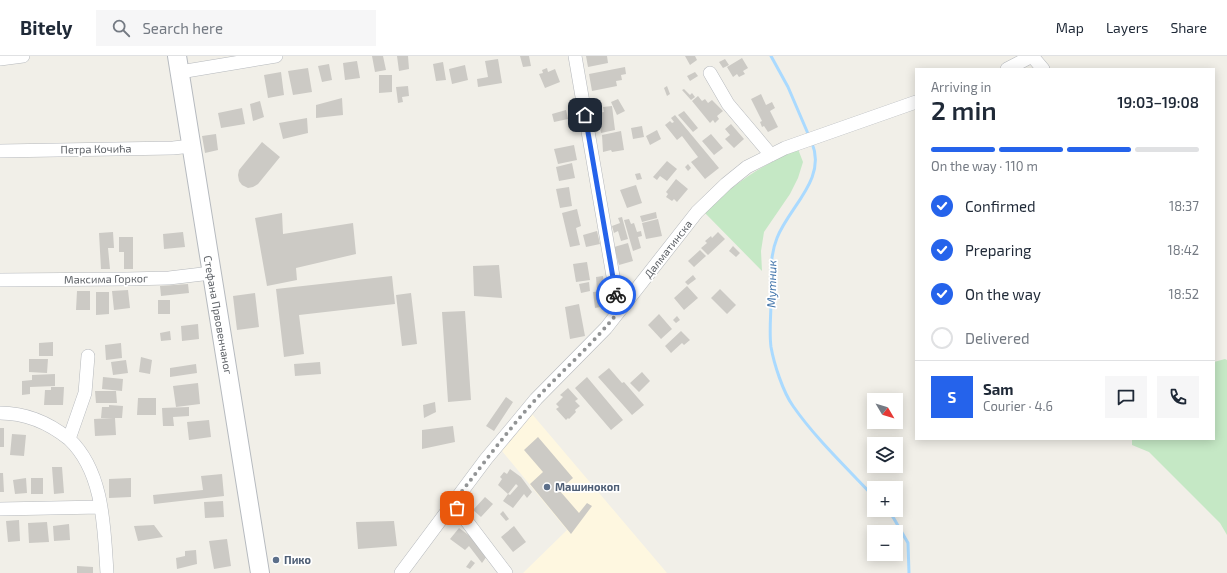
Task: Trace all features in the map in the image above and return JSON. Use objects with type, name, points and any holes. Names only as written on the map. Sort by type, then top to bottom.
[{"type":"street","points":[[0,59],[23,56]]},
{"type":"street","points":[[178,64],[276,56]]},
{"type":"street","points":[[575,56],[619,311]]},
{"type":"street","points":[[1009,68],[1032,56],[1042,68]]},
{"type":"street","name":"Стефана Првовенчаног","points":[[178,64],[260,573]]},
{"type":"street","points":[[710,73],[728,104],[771,155]]},
{"type":"street","name":"Далматинска","points":[[401,573],[486,459],[533,404],[606,328],[697,212],[726,184],[747,167],[771,155],[818,136],[915,102]]},
{"type":"street","name":"Петра Кочића","points":[[0,151],[173,148],[192,146]]},
{"type":"street","name":"Максима Горког","points":[[0,280],[169,278],[211,273]]},
{"type":"street","points":[[69,439],[85,393],[88,356]]},
{"type":"street","points":[[0,413],[32,418],[53,428],[69,439],[80,451],[86,460],[93,479],[103,516],[107,573]]},
{"type":"street","points":[[453,503],[506,573]]},
{"type":"street","points":[[0,509],[101,508]]},
{"type":"shaded area","points":[[532,414],[667,573],[523,573],[567,530],[502,451]]},
{"type":"green space","points":[[798,149],[803,162],[798,178],[790,194],[764,232],[761,251],[762,271],[705,213],[726,193],[748,176]]},
{"type":"green space","points":[[1225,359],[1227,360],[1227,535],[1220,523],[1149,452],[1132,445],[1132,440],[1215,440],[1215,362]]},
{"type":"building","points":[[372,56],[383,56],[386,70],[375,72]]},
{"type":"building","points":[[397,56],[408,56],[409,69],[399,71]]},
{"type":"building","points":[[520,56],[529,56],[531,66],[523,67]]},
{"type":"building","points":[[586,56],[607,56],[608,63],[588,67]]},
{"type":"building","points":[[685,56],[695,56],[697,60],[690,65]]},
{"type":"building","points":[[742,58],[748,68],[743,71],[745,74],[739,77],[737,74],[733,77],[727,67]]},
{"type":"building","points":[[498,59],[502,83],[478,87],[477,79],[488,77],[485,61]]},
{"type":"building","points":[[725,59],[729,65],[723,68],[719,62]]},
{"type":"building","points":[[357,61],[360,78],[345,80],[343,63]]},
{"type":"building","points":[[443,62],[446,80],[436,81],[433,64]]},
{"type":"building","points":[[329,64],[332,80],[322,82],[318,66]]},
{"type":"building","points":[[465,65],[468,80],[452,84],[449,69]]},
{"type":"building","points":[[625,67],[626,74],[621,75],[622,80],[616,81],[617,86],[592,91],[589,74]]},
{"type":"building","points":[[308,68],[312,92],[293,95],[288,71]]},
{"type":"building","points":[[547,68],[548,72],[555,69],[560,82],[545,88],[539,74],[543,73],[542,70]]},
{"type":"building","points":[[281,72],[284,95],[268,98],[264,75]]},
{"type":"building","points":[[695,72],[698,76],[690,81],[687,76]]},
{"type":"building","points":[[379,75],[392,75],[392,92],[379,93]]},
{"type":"building","points":[[408,86],[409,96],[402,97],[403,102],[398,103],[396,87]]},
{"type":"building","points":[[667,86],[670,94],[667,96],[664,88]]},
{"type":"building","points":[[684,89],[690,95],[692,93],[695,97],[691,100],[682,90]]},
{"type":"building","points":[[761,94],[766,105],[772,102],[775,108],[770,111],[778,127],[768,132],[764,126],[762,127],[760,122],[762,121],[751,99]]},
{"type":"building","points":[[698,96],[702,101],[705,99],[708,103],[712,100],[723,111],[717,116],[719,119],[715,123],[713,120],[710,123],[692,101]]},
{"type":"building","points":[[342,98],[343,115],[316,118],[316,105]]},
{"type":"building","points":[[618,99],[625,111],[617,115],[611,102]]},
{"type":"building","points":[[260,101],[264,117],[253,121],[250,104]]},
{"type":"building","points":[[612,106],[615,130],[601,133],[598,113],[604,112],[603,107]]},
{"type":"building","points":[[242,108],[245,124],[221,128],[218,113]]},
{"type":"building","points":[[566,110],[568,119],[554,122],[552,114]]},
{"type":"building","points":[[684,111],[698,128],[693,132],[678,115]]},
{"type":"building","points":[[675,115],[719,168],[705,179],[691,162],[698,157],[682,136],[677,140],[665,125],[670,121],[672,123],[674,122],[671,118]]},
{"type":"building","points":[[307,118],[308,133],[283,139],[279,123]]},
{"type":"building","points":[[731,124],[744,139],[734,148],[725,139],[730,135],[725,129]]},
{"type":"building","points":[[642,126],[644,137],[633,139],[631,128]]},
{"type":"building","points":[[657,130],[661,139],[650,145],[646,136]]},
{"type":"building","points":[[621,131],[624,150],[612,152],[611,150],[603,152],[602,135]]},
{"type":"building","points":[[216,134],[218,150],[205,153],[202,136]]},
{"type":"building","points":[[711,134],[723,148],[714,155],[702,141]]},
{"type":"building","points":[[262,142],[280,157],[258,184],[248,188],[242,185],[239,181],[239,170]]},
{"type":"building","points":[[574,145],[577,160],[558,164],[554,149]]},
{"type":"building","points":[[667,161],[677,169],[667,181],[660,176],[657,180],[653,177]]},
{"type":"building","points":[[572,163],[575,178],[559,181],[556,167]]},
{"type":"building","points":[[688,164],[691,168],[688,171],[685,167]]},
{"type":"building","points":[[640,173],[642,179],[637,180],[635,174]]},
{"type":"building","points":[[676,179],[688,189],[677,202],[674,199],[672,201],[666,197],[668,194],[666,192]]},
{"type":"building","points":[[636,185],[642,203],[627,208],[620,190]]},
{"type":"building","points":[[569,187],[572,206],[560,208],[556,189]]},
{"type":"building","points":[[577,209],[581,226],[576,228],[580,245],[570,247],[562,213]]},
{"type":"building","points":[[656,212],[657,218],[642,222],[640,216]]},
{"type":"building","points":[[282,213],[283,234],[353,223],[356,254],[296,268],[297,280],[267,286],[255,218]]},
{"type":"building","points":[[622,217],[628,239],[621,241],[618,231],[614,233],[612,226],[620,223],[618,218]]},
{"type":"building","points":[[629,219],[631,224],[634,223],[637,232],[641,231],[642,236],[638,237],[641,248],[633,251],[624,220]]},
{"type":"building","points":[[658,219],[662,236],[646,239],[642,223]]},
{"type":"building","points":[[597,231],[600,244],[586,247],[583,235]]},
{"type":"building","points":[[113,232],[114,248],[108,248],[110,269],[101,269],[99,233]]},
{"type":"building","points":[[183,232],[185,247],[164,249],[163,234]]},
{"type":"building","points":[[718,232],[725,239],[708,255],[701,248],[707,243],[705,241],[711,236],[712,238]]},
{"type":"building","points":[[119,237],[133,237],[133,269],[124,269],[124,252],[119,252]]},
{"type":"building","points":[[628,243],[633,261],[619,265],[614,247]]},
{"type":"building","points":[[733,246],[740,253],[736,257],[729,251]]},
{"type":"building","points":[[700,250],[706,256],[694,267],[688,261]]},
{"type":"building","points":[[587,262],[590,280],[576,282],[573,264]]},
{"type":"building","points":[[499,265],[502,298],[474,296],[473,266]]},
{"type":"building","points":[[693,275],[696,279],[688,285],[685,282]]},
{"type":"building","points":[[392,276],[395,304],[299,315],[304,354],[284,357],[276,289]]},
{"type":"building","points":[[603,276],[605,290],[597,291],[596,277]]},
{"type":"building","points":[[589,282],[590,291],[581,293],[579,284]]},
{"type":"building","points":[[188,284],[189,293],[161,296],[160,286]]},
{"type":"building","points":[[687,286],[698,298],[684,310],[674,298]]},
{"type":"building","points":[[720,289],[736,305],[727,314],[711,298]]},
{"type":"building","points":[[128,290],[130,308],[114,310],[112,291]]},
{"type":"building","points":[[77,291],[90,291],[90,310],[76,310]]},
{"type":"building","points":[[604,291],[606,306],[595,308],[593,292]]},
{"type":"building","points":[[96,292],[109,292],[109,314],[96,315]]},
{"type":"building","points":[[255,293],[259,327],[237,330],[233,296]]},
{"type":"building","points":[[411,293],[417,344],[402,346],[396,295]]},
{"type":"building","points":[[158,300],[170,300],[170,314],[158,314]]},
{"type":"building","points":[[579,304],[585,336],[570,339],[565,307]]},
{"type":"building","points":[[465,311],[471,400],[448,402],[442,312]]},
{"type":"building","points":[[659,314],[672,329],[661,339],[648,325]]},
{"type":"building","points":[[677,316],[680,320],[676,323],[673,320]]},
{"type":"building","points":[[198,324],[199,339],[182,341],[181,326]]},
{"type":"building","points":[[170,331],[171,340],[161,341],[160,333]]},
{"type":"building","points":[[681,331],[690,340],[684,345],[682,343],[671,353],[665,346]]},
{"type":"building","points":[[53,342],[53,356],[39,356],[39,343]]},
{"type":"building","points":[[121,343],[122,358],[106,360],[105,345]]},
{"type":"building","points":[[141,357],[152,360],[150,374],[139,372]]},
{"type":"building","points":[[29,359],[48,359],[47,373],[29,372]]},
{"type":"building","points":[[126,360],[128,373],[113,375],[111,362]]},
{"type":"building","points":[[320,362],[321,374],[295,376],[294,364]]},
{"type":"building","points":[[196,364],[197,373],[170,377],[170,368]]},
{"type":"building","points":[[609,368],[622,383],[624,382],[644,405],[632,415],[598,377]]},
{"type":"building","points":[[642,372],[650,381],[639,392],[630,383]]},
{"type":"building","points":[[55,374],[55,386],[30,387],[30,394],[22,395],[22,381],[32,380],[32,375]]},
{"type":"building","points":[[103,377],[123,379],[122,391],[102,389]]},
{"type":"building","points":[[587,377],[623,420],[611,430],[575,388]]},
{"type":"building","points":[[198,383],[200,404],[176,407],[173,386]]},
{"type":"building","points":[[51,387],[64,387],[63,405],[44,405],[45,390],[51,390]]},
{"type":"building","points":[[568,388],[578,399],[575,401],[580,406],[575,410],[576,412],[569,419],[568,418],[566,420],[556,409],[559,407],[556,404],[563,397],[560,395]]},
{"type":"building","points":[[95,391],[116,391],[117,403],[96,403]]},
{"type":"building","points":[[506,397],[513,402],[494,431],[486,426]]},
{"type":"building","points":[[138,398],[156,398],[156,415],[137,415]]},
{"type":"building","points":[[435,402],[436,412],[424,418],[423,405]]},
{"type":"building","points":[[109,405],[123,406],[122,418],[115,418],[116,435],[95,436],[94,419],[113,418],[101,418],[102,407],[109,407]]},
{"type":"building","points":[[189,407],[189,416],[173,417],[174,426],[163,426],[162,408]]},
{"type":"building","points":[[209,420],[211,437],[189,440],[187,422]]},
{"type":"building","points":[[453,426],[455,442],[422,449],[422,430]]},
{"type":"building","points":[[0,428],[4,428],[4,447],[0,447]]},
{"type":"building","points":[[12,434],[26,435],[24,456],[10,455]]},
{"type":"building","name":"Машинокоп","points":[[538,437],[573,478],[559,490],[579,513],[587,503],[592,506],[571,534],[530,484],[543,472],[524,450]]},
{"type":"building","points":[[52,467],[62,467],[64,493],[54,494]]},
{"type":"building","points":[[510,469],[521,477],[532,492],[527,498],[524,494],[513,508],[503,501],[508,494],[498,485],[502,479],[500,477],[504,472],[507,474]],"holes":[[[516,484],[518,486],[510,495],[508,494]]]},
{"type":"building","points":[[0,473],[3,473],[4,492],[0,492]]},
{"type":"building","points":[[222,474],[224,496],[154,504],[153,495],[203,490],[201,476]]},
{"type":"building","points":[[26,478],[27,493],[15,494],[13,480]]},
{"type":"building","points":[[31,478],[43,478],[43,494],[31,494]]},
{"type":"building","points":[[131,478],[131,497],[109,498],[109,479]]},
{"type":"building","points":[[485,497],[493,504],[481,517],[473,510]]},
{"type":"building","points":[[223,501],[224,517],[205,518],[204,502]]},
{"type":"building","points":[[503,511],[509,519],[506,521],[500,514]]},
{"type":"building","points":[[19,520],[20,541],[8,542],[6,521]]},
{"type":"building","points":[[394,521],[397,546],[358,549],[356,522]]},
{"type":"building","points":[[47,522],[49,542],[29,543],[28,523]]},
{"type":"building","points":[[69,524],[70,540],[54,541],[53,526]]},
{"type":"building","points":[[154,525],[163,537],[138,541],[134,526]]},
{"type":"building","points":[[514,526],[526,542],[513,552],[501,537]]},
{"type":"building","points":[[459,528],[474,539],[487,556],[482,563],[469,546],[465,550],[450,539]]},
{"type":"building","points":[[227,539],[231,566],[214,569],[209,541]]},
{"type":"building","points":[[196,550],[197,564],[177,569],[176,558],[185,556],[185,551]]},
{"type":"building","points":[[471,560],[475,563],[470,569],[466,567]]},
{"type":"building","points":[[77,566],[93,567],[93,573],[77,573]]},
{"type":"waterway","name":"Мутник","points":[[771,56],[788,87],[809,136]]},
{"type":"waterway","name":"Мутник","points":[[812,143],[815,156],[815,169],[811,181],[783,226],[774,246],[771,277],[771,347],[779,378],[793,406],[822,442],[867,490]]},
{"type":"waterway","name":"Мутник","points":[[893,517],[908,543],[909,573]]},
{"type":"way so far","points":[[457,508],[453,503],[486,459],[536,399],[606,328],[619,311],[616,295]]},
{"type":"place","name":"Машинокоп","points":[[547,487]]},
{"type":"place","name":"Пико","points":[[276,560]]},
{"type":"route","points":[[585,115],[616,295]]}]
